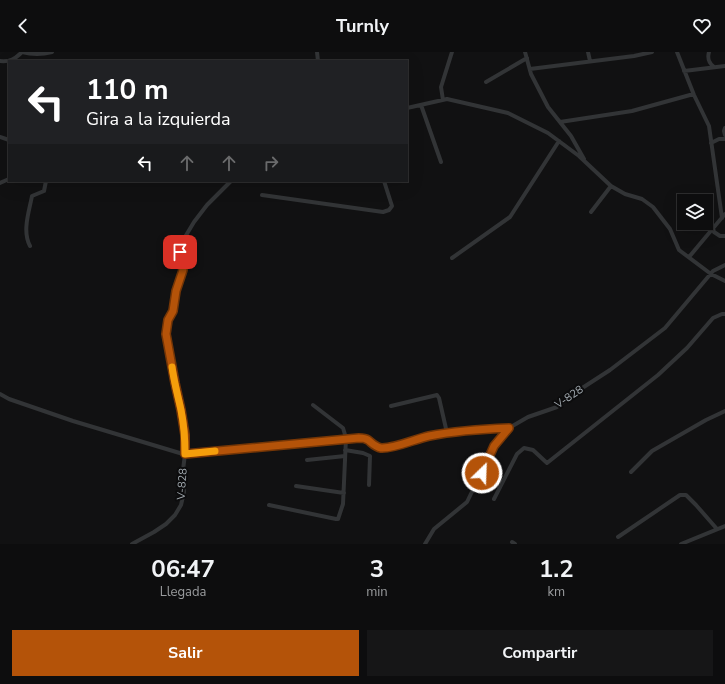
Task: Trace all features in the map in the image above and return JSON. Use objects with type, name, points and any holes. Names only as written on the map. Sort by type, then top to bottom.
[{"type":"street","points":[[12,60],[17,58],[22,52],[42,54],[52,52]]},
{"type":"street","points":[[442,100],[441,87],[452,52]]},
{"type":"street","points":[[525,52],[530,69],[548,107],[571,136],[588,164]]},
{"type":"street","points":[[588,52],[590,61]]},
{"type":"street","points":[[530,69],[652,52]]},
{"type":"street","points":[[677,52],[694,95],[709,126],[723,216],[713,228],[714,232],[720,236],[725,236]]},
{"type":"street","points":[[709,52],[709,63],[714,67]]},
{"type":"street","points":[[486,82],[527,58]]},
{"type":"street","points":[[684,71],[725,66]]},
{"type":"street","points":[[560,122],[632,111],[694,95]]},
{"type":"street","points":[[408,108],[447,99],[508,113],[548,133],[579,156],[611,186],[625,194],[642,199],[653,207],[670,229],[679,250],[711,274],[725,281]]},
{"type":"street","points":[[421,105],[441,162]]},
{"type":"street","points":[[725,128],[725,135]]},
{"type":"street","points":[[711,143],[719,139],[725,139]]},
{"type":"street","points":[[452,258],[510,217],[559,141]]},
{"type":"street","points":[[30,246],[27,241],[27,225],[32,196],[44,190],[46,182]]},
{"type":"street","name":"V-828","points":[[132,544],[166,524],[175,515],[181,505],[184,492],[183,470],[185,435],[166,334],[168,320],[173,311],[176,291],[183,270],[180,252],[185,237],[207,205],[230,182]]},
{"type":"street","points":[[262,195],[383,212],[389,210],[392,206],[384,182]]},
{"type":"street","points":[[591,212],[611,186]]},
{"type":"street","points":[[689,257],[711,230]]},
{"type":"street","name":"V-828","points":[[425,544],[434,529],[467,502],[494,446],[509,428],[528,417],[558,407],[573,394],[610,370],[665,328],[713,271],[725,265]]},
{"type":"street","points":[[494,499],[517,454],[524,448],[533,450],[547,463],[658,375],[687,348],[713,318],[725,314]]},
{"type":"street","points":[[0,394],[73,421],[185,454],[346,438],[367,439],[374,446],[380,448],[428,436],[447,433],[481,429],[509,428]]},
{"type":"street","points":[[390,406],[435,394],[439,398],[447,433]]},
{"type":"street","points":[[269,505],[338,519],[343,504],[346,438],[343,428],[313,405]]},
{"type":"street","points":[[631,472],[652,451],[706,420],[725,411]]},
{"type":"street","points":[[345,450],[370,456],[369,486]]},
{"type":"street","points":[[307,460],[345,456]]},
{"type":"street","points":[[296,486],[344,493]]},
{"type":"street","points":[[618,537],[680,495],[686,495],[717,529]]},
{"type":"street","points":[[681,544],[725,526]]},
{"type":"slow traffic","points":[[172,367],[185,435],[185,454],[215,451]]},
{"type":"route","points":[[180,252],[183,270],[176,291],[173,311],[168,320],[166,334],[185,435],[185,454],[349,438],[367,439],[374,446],[380,448],[405,443],[428,436],[481,429],[509,428],[494,446],[482,473]]}]
